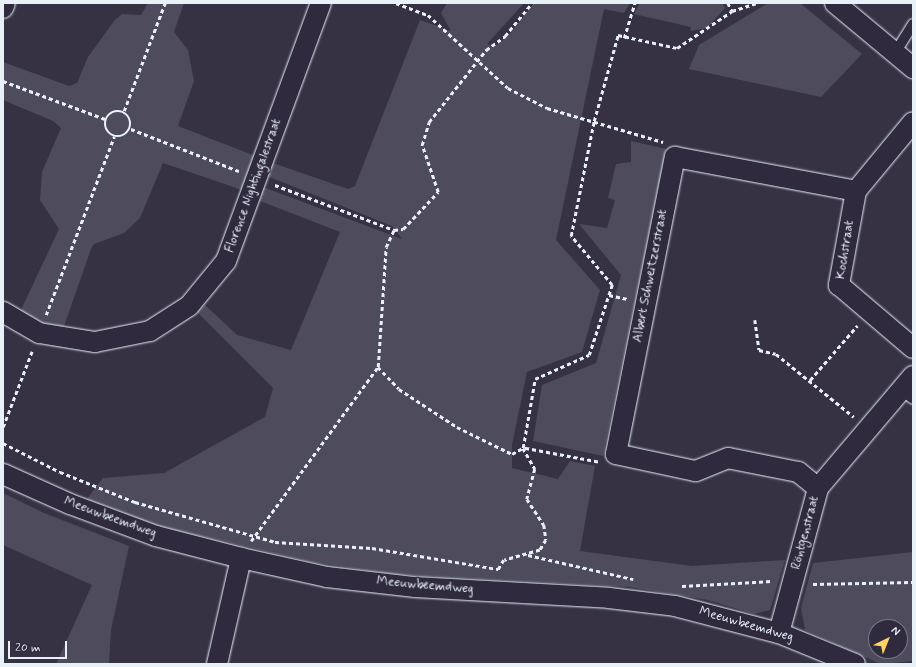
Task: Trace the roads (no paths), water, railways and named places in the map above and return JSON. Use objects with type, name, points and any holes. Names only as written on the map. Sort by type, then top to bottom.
[{"type":"street","points":[[3,8],[5,3]]},
{"type":"street","name":"Florence Nightingalestraat","points":[[3,312],[39,333],[95,342],[150,331],[189,306],[226,261],[322,3]]},
{"type":"street","points":[[835,3],[913,68]]},
{"type":"street","points":[[856,191],[913,122]]},
{"type":"street","name":"Albert Schweitzerstraat","points":[[818,488],[798,472],[728,458],[695,471],[616,454],[675,157],[856,191]]},
{"type":"street","name":"Kochstraat","points":[[856,191],[839,285],[913,348]]},
{"type":"street","name":"Röntgenstraat","points":[[779,633],[818,488],[868,429],[909,389]]},
{"type":"street","name":"Meeuwbeemdweg","points":[[3,474],[70,504],[156,536],[241,558],[327,577],[500,592],[609,598],[675,606],[779,633],[855,664]]},
{"type":"street","points":[[217,664],[241,558]]},
{"type":"lane","points":[[895,53],[913,24]]}]
